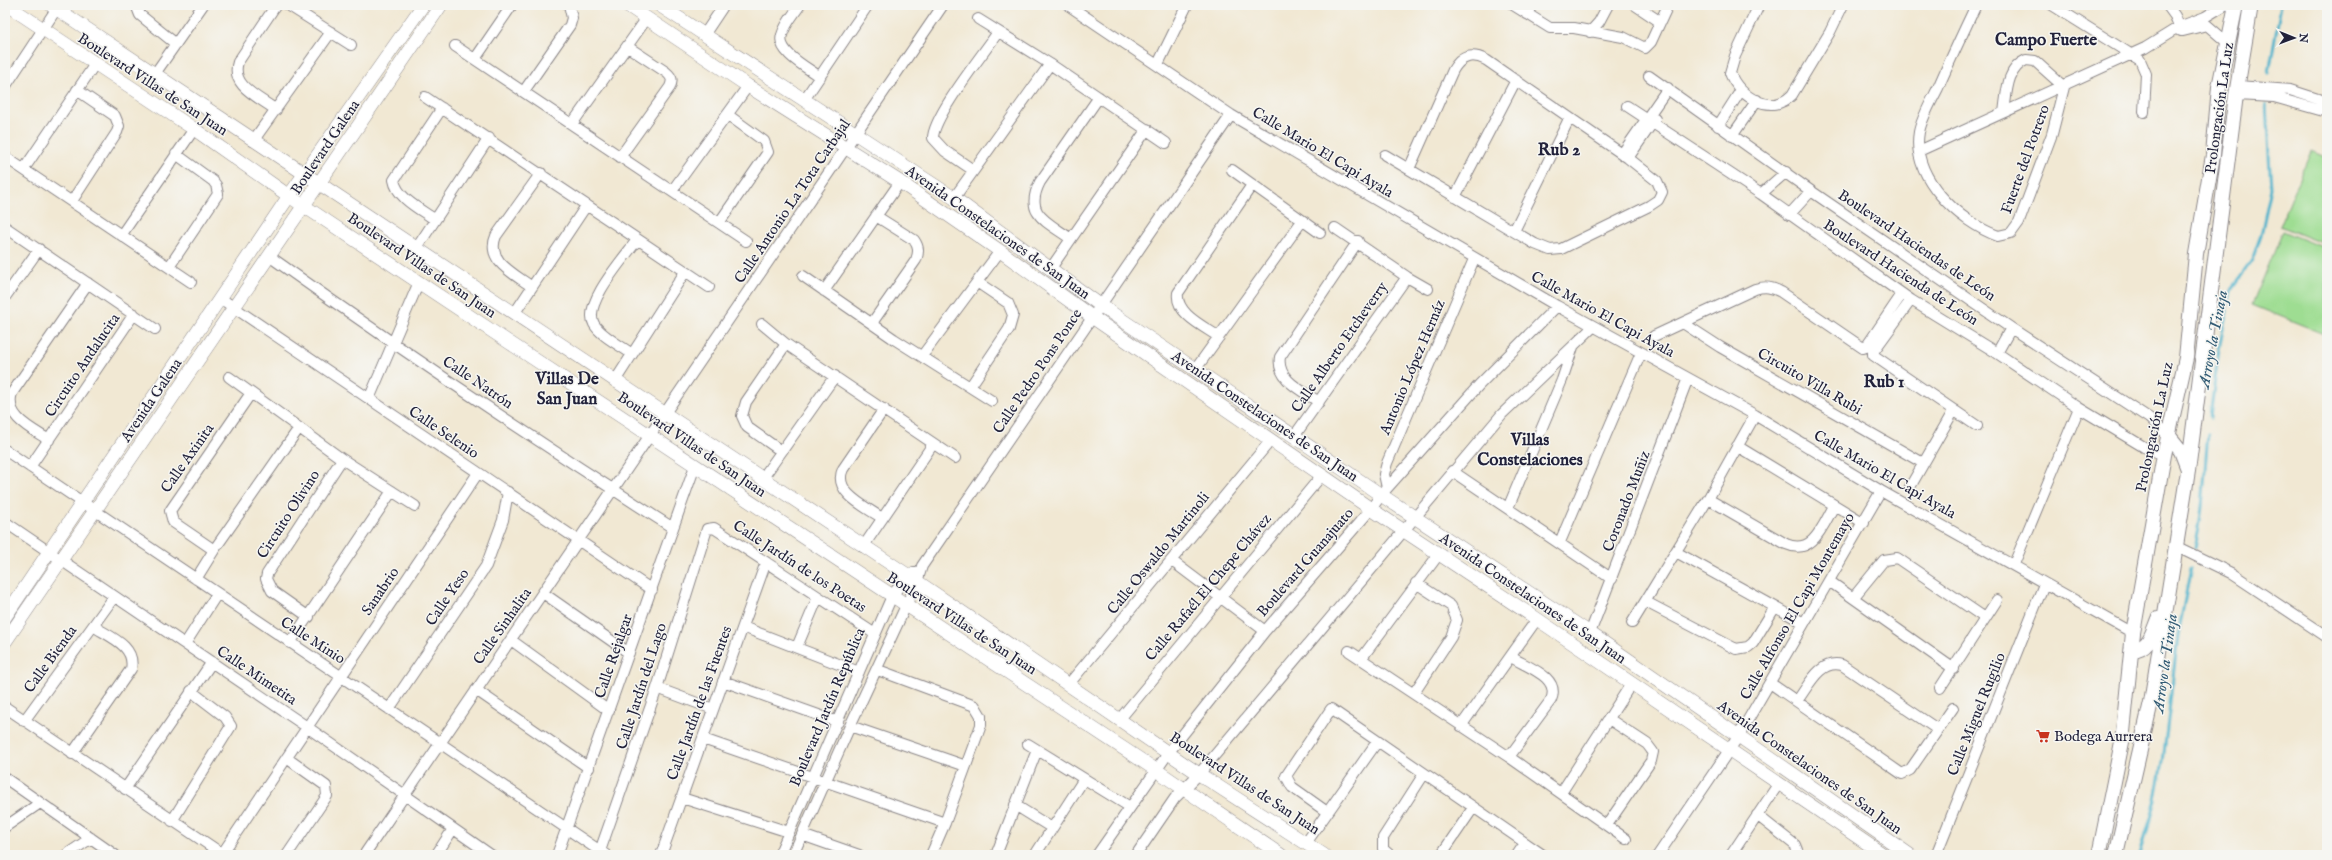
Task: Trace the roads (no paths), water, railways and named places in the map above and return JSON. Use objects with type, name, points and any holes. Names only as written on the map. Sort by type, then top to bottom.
[{"type":"main road","name":"Prolongación La Luz","points":[[2098,855],[2122,742],[2133,633],[2164,455],[2186,358],[2196,254],[2213,155],[2219,87],[2236,5]]},
{"type":"main road","name":"Prolongación La Luz","points":[[2116,855],[2149,709],[2193,442],[2237,90],[2251,5]]},
{"type":"main road","points":[[2169,436],[2181,451],[2188,471]]},
{"type":"main road","points":[[2164,455],[2181,451],[2193,442]]},
{"type":"main road","points":[[2132,650],[2138,649],[2148,642],[2168,594]]},
{"type":"street","name":"Boulevard Villas de San Juan","points":[[7,5],[42,30],[194,129],[289,196],[1156,770],[1281,855]]},
{"type":"street","points":[[136,5],[140,15],[176,44]]},
{"type":"street","points":[[154,75],[203,5]]},
{"type":"street","points":[[276,5],[238,62],[236,78],[241,85],[276,110]]},
{"type":"street","points":[[288,5],[351,45]]},
{"type":"street","name":"Boulevard Galena","points":[[220,298],[289,196],[423,5]]},
{"type":"street","name":"Boulevard Galena","points":[[233,306],[305,206],[441,5]]},
{"type":"street","points":[[475,59],[512,5]]},
{"type":"street","points":[[524,91],[570,25],[572,18],[568,5]]},
{"type":"street","name":"Avenida Constelaciones de San Juan","points":[[627,5],[748,86],[900,182],[1371,510],[1538,619],[1631,684],[1779,783],[1877,853]]},
{"type":"street","name":"Avenida Constelaciones de San Juan","points":[[659,5],[954,198],[1100,305],[1195,370],[1384,492],[1415,517],[1590,633],[1910,855]]},
{"type":"street","points":[[800,5],[782,32],[781,42],[786,51],[820,76]]},
{"type":"street","points":[[804,100],[868,5]]},
{"type":"street","name":"Calle Antonio La Tota Carbajal","points":[[666,415],[943,5]]},
{"type":"street","name":"Calle Mario El Capi Ayala","points":[[1068,5],[1158,64],[1231,115],[1474,259],[1593,327],[1754,415],[1882,491],[2014,564],[2044,584],[2133,633]]},
{"type":"street","points":[[1158,64],[1187,5]]},
{"type":"street","points":[[1513,5],[1530,9],[1550,28],[1574,28],[1608,34],[1632,40],[1645,48],[1651,42],[1659,21],[1668,5]]},
{"type":"street","points":[[1590,32],[1608,5]]},
{"type":"street","points":[[1635,5],[1659,21]]},
{"type":"street","points":[[1759,5],[1735,56],[1730,73],[1741,90],[1766,104],[1778,105],[1785,102],[1792,95],[1830,32],[1843,5]]},
{"type":"street","name":"Fuerte del Potrero","points":[[1976,5],[1919,131],[1918,151],[1933,188],[1953,208],[1991,234],[2003,236],[2011,233],[2019,222],[2052,134],[2064,87]]},
{"type":"street","points":[[2052,5],[2140,60],[2145,69],[2144,112]]},
{"type":"street","points":[[2166,5],[2177,31]]},
{"type":"street","points":[[1918,151],[2064,87],[2177,31],[2206,21],[2225,5]]},
{"type":"street","name":"Boulevard Villas de San Juan","points":[[56,6],[154,75],[304,176],[913,579],[1119,720],[1169,752],[1199,774],[1324,855]]},
{"type":"street","points":[[5,87],[56,6]]},
{"type":"street","points":[[704,35],[721,6]]},
{"type":"street","points":[[572,124],[628,47],[647,18]]},
{"type":"street","points":[[978,19],[1071,77],[1166,143]]},
{"type":"street","points":[[2206,21],[2229,44]]},
{"type":"street","points":[[253,141],[331,32]]},
{"type":"street","points":[[973,170],[945,151],[933,138],[933,132],[941,114],[998,32]]},
{"type":"street","points":[[455,46],[746,241]]},
{"type":"street","points":[[620,157],[670,87],[672,82],[670,75],[628,47]]},
{"type":"street","points":[[1385,155],[1455,197],[1545,248],[1561,249],[1658,200],[1662,192],[1660,186],[1625,156],[1516,80],[1480,57],[1473,56],[1461,60],[1454,70],[1409,169]]},
{"type":"street","points":[[2004,112],[2011,73],[2015,66],[2026,60],[2035,61],[2064,87]]},
{"type":"street","points":[[24,169],[95,64]]},
{"type":"street","points":[[954,198],[1050,64]]},
{"type":"street","name":"Boulevard Haciendas de León","points":[[1650,76],[1732,136],[2011,328],[2149,418],[2169,436]]},
{"type":"street","points":[[1455,197],[1516,80]]},
{"type":"street","points":[[672,191],[748,86]]},
{"type":"street","points":[[72,201],[119,126],[115,116],[77,90]]},
{"type":"street","points":[[1625,156],[1670,90]]},
{"type":"street","points":[[1718,126],[1741,90]]},
{"type":"street","points":[[2237,90],[2290,90],[2327,102]]},
{"type":"street","points":[[2237,90],[2274,97],[2327,112]]},
{"type":"street","points":[[425,97],[489,138],[586,206],[709,287]]},
{"type":"street","points":[[1071,239],[1041,218],[1035,210],[1034,195],[1040,182],[1099,97]]},
{"type":"street","points":[[1732,136],[1757,100]]},
{"type":"street","name":"Boulevard Hacienda de León","points":[[1627,106],[1649,122],[1761,194],[1788,215],[1911,300],[1997,353],[2079,408],[2144,447],[2164,455]]},
{"type":"street","points":[[434,219],[400,194],[395,187],[394,180],[398,171],[442,108]]},
{"type":"street","points":[[719,223],[768,152],[764,141],[728,115]]},
{"type":"street","name":"Calle Pedro Pons Ponce","points":[[913,579],[1231,115]]},
{"type":"street","points":[[1514,231],[1569,118]]},
{"type":"street","points":[[122,234],[194,129]]},
{"type":"street","points":[[1051,268],[1147,129]]},
{"type":"street","points":[[416,249],[434,219],[489,138]]},
{"type":"street","points":[[169,268],[218,194],[216,185],[213,181],[176,154]]},
{"type":"street","points":[[5,157],[122,234],[191,282]]},
{"type":"street","points":[[1232,170],[1320,233]]},
{"type":"street","points":[[1761,194],[1786,172]]},
{"type":"street","points":[[532,287],[500,263],[494,255],[492,248],[496,236],[541,173]]},
{"type":"street","points":[[824,291],[900,182]]},
{"type":"street","points":[[1219,337],[1183,310],[1179,304],[1178,293],[1252,185]]},
{"type":"street","points":[[1788,215],[1812,191]]},
{"type":"street","points":[[514,314],[586,206]]},
{"type":"street","points":[[872,323],[916,260],[918,253],[917,245],[914,240],[876,216]]},
{"type":"street","points":[[1195,370],[1302,221]]},
{"type":"street","name":"Circuito Andalucita","points":[[5,227],[134,314],[30,467]]},
{"type":"street","points":[[1335,228],[1358,242],[1407,277],[1428,289]]},
{"type":"street","points":[[632,354],[599,330],[594,324],[591,313],[596,297],[637,240]]},
{"type":"street","points":[[1319,402],[1284,376],[1280,369],[1280,357],[1358,242]]},
{"type":"street","points":[[5,297],[39,249]]},
{"type":"street","points":[[922,356],[1000,251]]},
{"type":"street","name":"Calle Natrón","points":[[269,256],[394,343],[613,491],[673,528]]},
{"type":"street","name":"Antonio López Hernáz","points":[[1384,492],[1384,474],[1387,463],[1474,259]]},
{"type":"street","points":[[615,382],[685,272]]},
{"type":"street","points":[[803,276],[894,339],[992,401]]},
{"type":"street","name":"Calle Alberto Etcheverry","points":[[1295,435],[1407,277]]},
{"type":"street","name":"Circuito Andalucita","points":[[49,440],[15,416],[11,409],[10,399],[12,393],[88,282]]},
{"type":"street","points":[[369,399],[419,282]]},
{"type":"street","points":[[970,387],[1008,329],[1013,316],[1008,303],[977,282]]},
{"type":"street","points":[[1654,336],[1755,289],[1773,288],[1863,348],[1866,347],[1902,294]]},
{"type":"street","name":"Calle Selenio","points":[[220,298],[652,590]]},
{"type":"street","name":"Avenida Galena","points":[[83,503],[220,298]]},
{"type":"street","points":[[1911,300],[1873,352],[1873,355],[1977,426]]},
{"type":"street","name":"Avenida Galena","points":[[96,511],[233,306]]},
{"type":"street","name":"Boulevard Guanajuato","points":[[1098,855],[1169,752],[1264,631],[1479,385],[1557,306]]},
{"type":"street","points":[[134,314],[155,329]]},
{"type":"street","name":"Circuito Villa Rubi","points":[[1683,323],[1720,347],[1923,463]]},
{"type":"street","points":[[762,324],[786,344],[860,392],[955,458]]},
{"type":"street","points":[[1136,855],[1163,814],[1199,774],[1502,414],[1593,327]]},
{"type":"street","points":[[1997,353],[2011,328]]},
{"type":"street","points":[[781,451],[748,426],[742,416],[746,402],[786,344]]},
{"type":"street","points":[[1508,508],[1562,380],[1574,345]]},
{"type":"street","points":[[1560,542],[1641,353]]},
{"type":"street","points":[[762,479],[835,376]]},
{"type":"street","points":[[229,378],[342,459],[415,506]]},
{"type":"street","name":"Coronado Muñiz","points":[[1590,633],[1688,378]]},
{"type":"street","name":"Calle Axinita","points":[[214,550],[173,522],[170,511],[251,393]]},
{"type":"street","points":[[2014,564],[2079,408]]},
{"type":"street","points":[[882,518],[849,495],[842,487],[840,480],[843,468],[884,409]]},
{"type":"street","points":[[1910,487],[1954,410]]},
{"type":"street","name":"Calle Sinhalita","points":[[364,855],[406,796],[439,744],[650,435],[666,415]]},
{"type":"street","points":[[1632,623],[1708,499],[1754,415]]},
{"type":"street","points":[[196,580],[214,550],[299,428]]},
{"type":"street","name":"Calle Oswaldo Martinoli","points":[[1068,685],[1271,440]]},
{"type":"street","points":[[863,547],[933,444]]},
{"type":"street","points":[[1737,446],[1864,523]]},
{"type":"street","name":"Calle Minio","points":[[5,450],[566,830],[603,853]]},
{"type":"street","name":"Circuito Olivino","points":[[308,617],[272,591],[266,579],[267,574],[342,459]]},
{"type":"street","name":"Calle Rejalgar","points":[[557,855],[695,466]]},
{"type":"street","points":[[1452,472],[1560,542],[1612,579]]},
{"type":"street","name":"Sanabrio","points":[[223,854],[288,758],[340,676],[478,473]]},
{"type":"street","name":"Calle Rafaél El Chepe Chávez","points":[[1119,720],[1220,596],[1322,475]]},
{"type":"street","points":[[290,643],[392,491]]},
{"type":"street","name":"Calle Alfonso El Capi Montemayo","points":[[1658,855],[1738,737],[1882,491]]},
{"type":"street","name":"Calle Yeso","points":[[389,709],[486,566],[503,520],[508,492]]},
{"type":"street","points":[[1708,499],[1786,544],[1798,548],[1812,543],[1834,506]]},
{"type":"street","points":[[5,617],[83,503]]},
{"type":"street","points":[[5,642],[96,511]]},
{"type":"street","name":"Calle Mimetita","points":[[5,522],[63,559],[114,597],[307,727],[491,855]]},
{"type":"street","name":"Calle Jardín de los Poetas","points":[[707,529],[714,528],[875,634]]},
{"type":"street","name":"Calle Jardín del Lago","points":[[603,853],[707,529]]},
{"type":"street","points":[[2175,546],[2231,573],[2327,637]]},
{"type":"street","points":[[1676,552],[1804,624]]},
{"type":"street","points":[[1361,659],[1439,554]]},
{"type":"street","points":[[1853,598],[1884,560],[1897,558],[1985,618]]},
{"type":"street","points":[[1172,561],[1220,596],[1264,631]]},
{"type":"street","name":"Calle Jardín de las Fuentes","points":[[665,854],[682,798],[766,562]]},
{"type":"street","name":"Boulevard Jardín República","points":[[779,855],[892,596],[897,587],[913,579]]},
{"type":"street","name":"Boulevard Jardín República","points":[[793,855],[850,726],[878,670],[906,605],[913,579]]},
{"type":"street","points":[[1829,581],[1954,669]]},
{"type":"street","points":[[1414,693],[1451,637],[1457,620],[1452,606],[1416,583]]},
{"type":"street","name":"Calle Miguel Rugilio","points":[[1936,855],[2044,584]]},
{"type":"street","points":[[543,593],[629,653]]},
{"type":"street","points":[[185,644],[217,594]]},
{"type":"street","name":"Calle Bienda","points":[[24,721],[114,597]]},
{"type":"street","points":[[797,647],[818,597]]},
{"type":"street","points":[[1940,688],[1954,669],[1997,600]]},
{"type":"street","points":[[1646,602],[1736,649],[1748,647],[1753,643],[1775,607]]},
{"type":"street","points":[[1461,726],[1538,619]]},
{"type":"street","name":"Calle Bienda","points":[[72,754],[131,669],[133,659],[128,649],[93,626]]},
{"type":"street","points":[[742,627],[859,672]]},
{"type":"street","points":[[511,640],[609,711]]},
{"type":"street","points":[[1349,651],[1509,757],[1626,838]]},
{"type":"street","points":[[1509,757],[1551,700],[1554,692],[1553,685],[1546,678],[1511,657]]},
{"type":"street","points":[[125,788],[212,662]]},
{"type":"street","points":[[1798,701],[1822,668],[1834,663],[1842,665],[1937,729]]},
{"type":"street","points":[[878,670],[975,706],[981,716],[980,725],[966,766],[945,823],[931,855]]},
{"type":"street","points":[[723,682],[838,722]]},
{"type":"street","points":[[1770,683],[1902,774],[1910,770],[1953,708]]},
{"type":"street","points":[[1561,793],[1631,684]]},
{"type":"street","points":[[657,688],[713,709]]},
{"type":"street","points":[[476,690],[589,768]]},
{"type":"street","points":[[172,821],[231,726],[225,717],[191,691]]},
{"type":"street","points":[[5,707],[72,754],[223,854]]},
{"type":"street","points":[[1327,812],[1292,786],[1286,776],[1331,709],[1543,855]]},
{"type":"street","points":[[1607,826],[1651,761],[1653,752],[1647,744],[1608,719]]},
{"type":"street","points":[[850,726],[966,766]]},
{"type":"street","points":[[703,738],[813,778],[945,823]]},
{"type":"street","points":[[1306,842],[1377,742]]},
{"type":"street","points":[[1028,744],[1130,807]]},
{"type":"street","points":[[996,855],[1037,750]]},
{"type":"street","points":[[287,855],[328,793],[326,786],[288,758]]},
{"type":"street","points":[[1390,855],[1383,849],[1383,838],[1424,774]]},
{"type":"street","points":[[5,778],[115,855]]},
{"type":"street","points":[[1035,855],[1084,779]]},
{"type":"street","points":[[1731,855],[1779,783]]},
{"type":"street","points":[[682,798],[789,832]]},
{"type":"street","points":[[5,828],[40,803]]},
{"type":"street","points":[[1015,805],[1052,828]]},
{"type":"street","points":[[1441,855],[1473,808]]},
{"type":"street","points":[[1757,816],[1795,845],[1799,855]]},
{"type":"street","points":[[436,855],[454,829]]},
{"type":"street","points":[[802,835],[859,855]]},
{"type":"street","points":[[66,855],[91,838]]},
{"type":"street","points":[[1517,855],[1525,843]]},
{"type":"waterway","name":"Arroyo la Tinaja","points":[[2269,73],[2281,5]]},
{"type":"waterway","name":"Arroyo la Tinaja","points":[[2210,417],[2219,349],[2231,291],[2252,260],[2261,235],[2271,188],[2266,105]]},
{"type":"waterway","name":"Arroyo la Tinaja","points":[[2195,547],[2202,505],[2208,435]]},
{"type":"waterway","name":"Arroyo la Tinaja","points":[[2140,855],[2156,800],[2163,762],[2178,635],[2191,567]]},
{"type":"place","name":"Bodega Aurrera","points":[[2043,736]]},
{"type":"district","name":"Campo Fuerte","points":[[2046,39]]},
{"type":"district","name":"Rub 2","points":[[1559,149]]},
{"type":"district","name":"Rub 1","points":[[1884,381]]},
{"type":"district","name":"Villas De San Juan","points":[[567,388]]},
{"type":"district","name":"Villas Constelaciones","points":[[1530,449]]}]
